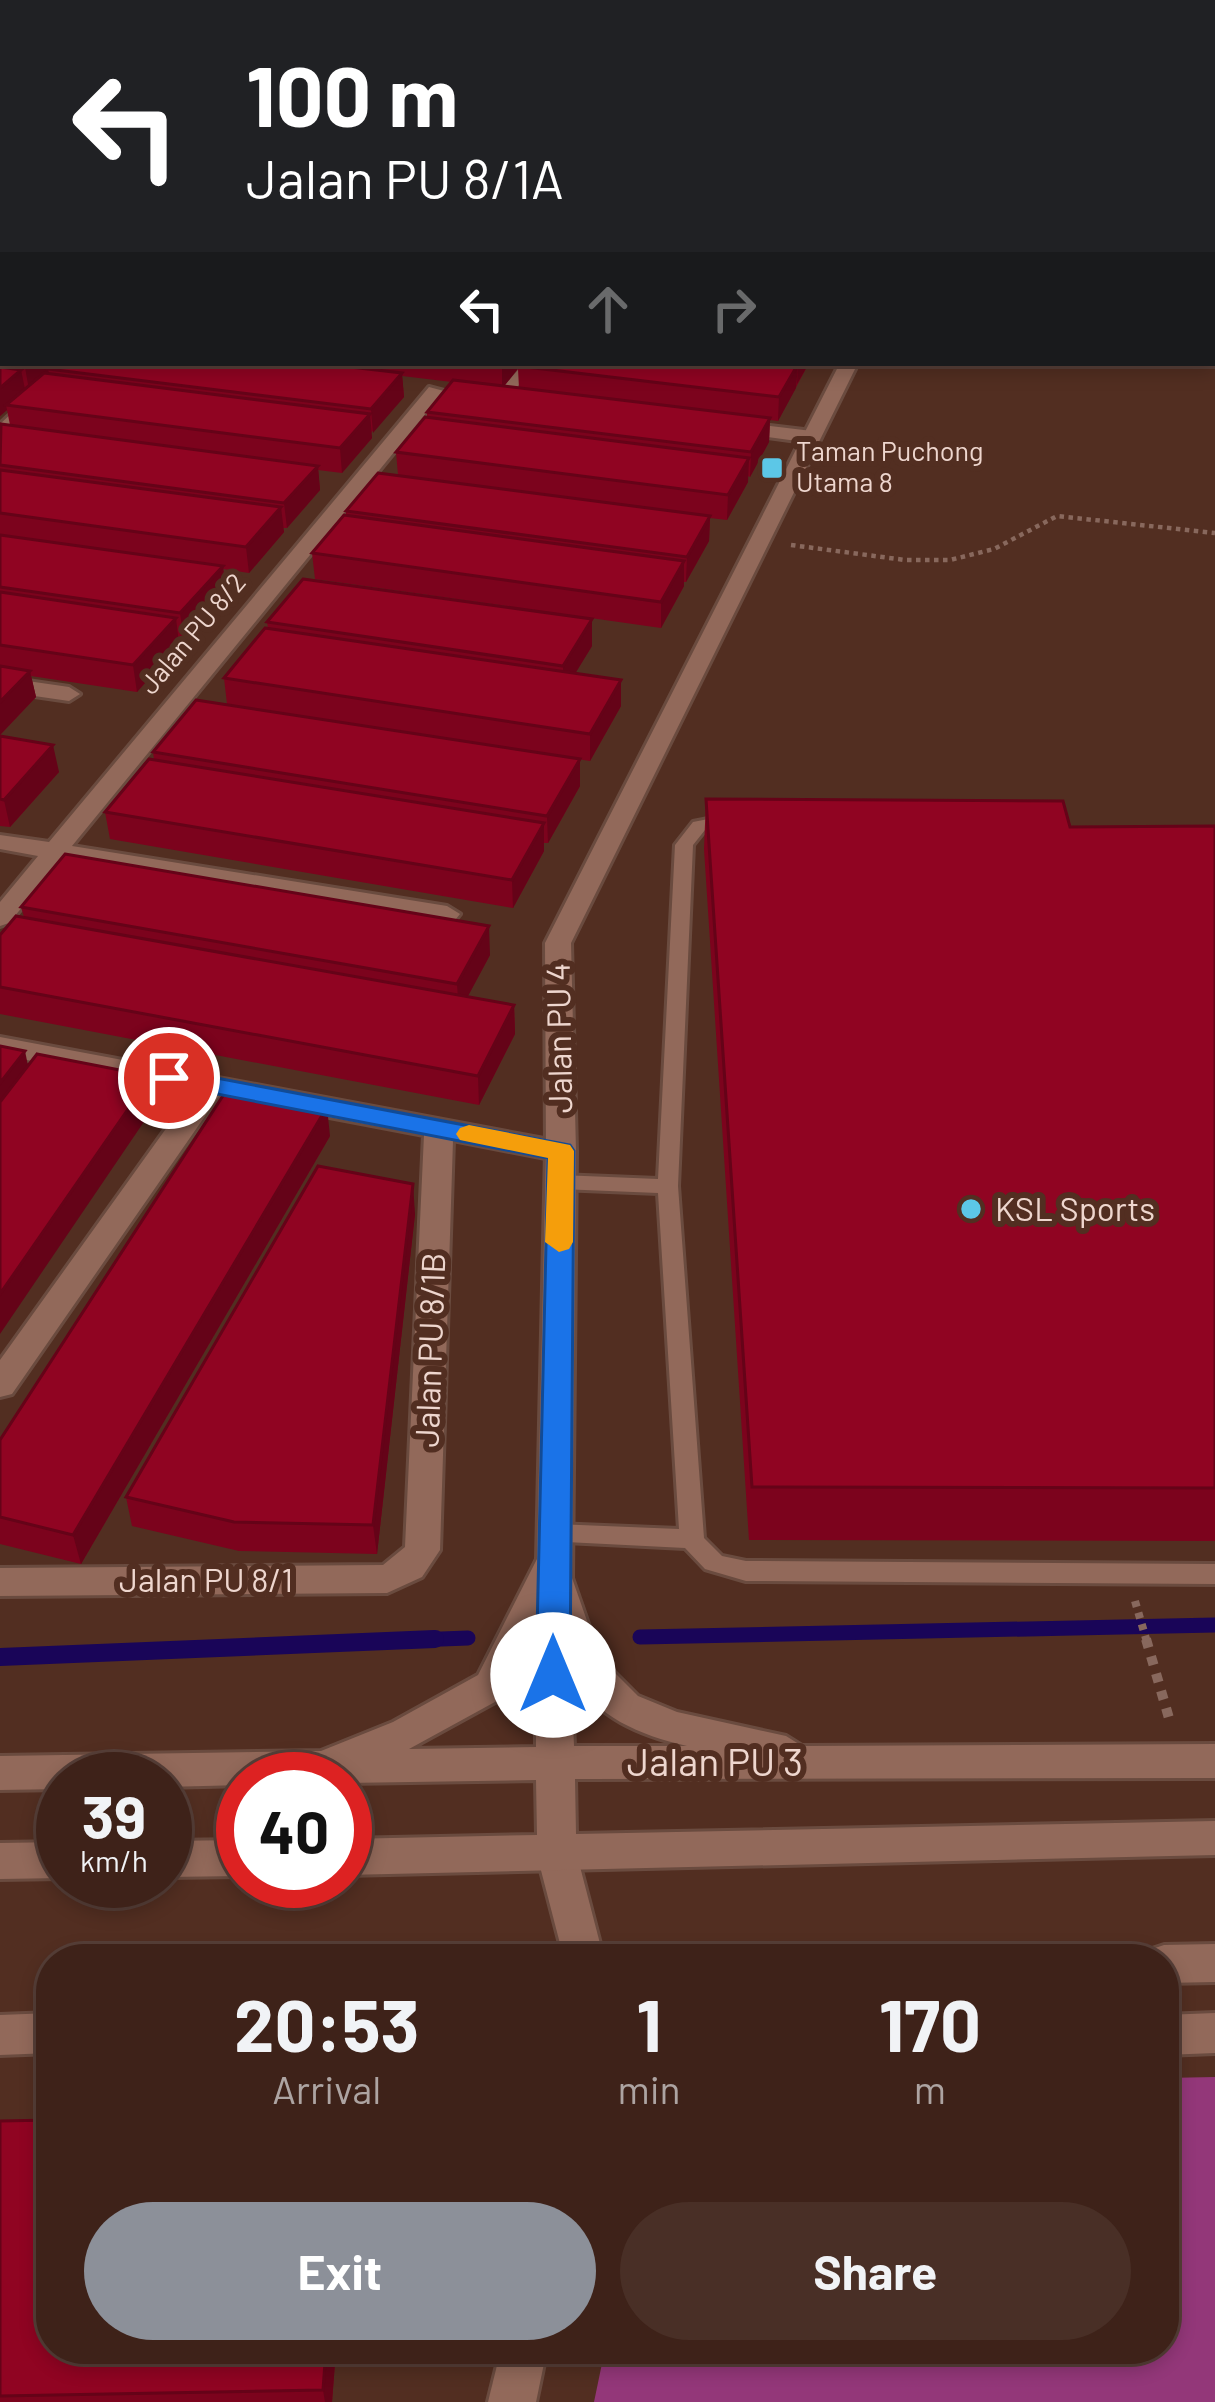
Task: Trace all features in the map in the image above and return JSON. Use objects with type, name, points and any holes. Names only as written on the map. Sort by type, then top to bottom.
[{"type":"street","name":"Jalan PU 4","points":[[580,1944],[557,1855],[558,943],[848,366]]},
{"type":"street","name":"Jalan PU 8/2","points":[[0,918],[51,851],[182,710],[286,585],[358,483],[434,391]]},
{"type":"street","points":[[478,396],[523,402]]},
{"type":"street","points":[[701,424],[812,437]]},
{"type":"street","points":[[0,434],[22,439]]},
{"type":"street","points":[[0,684],[69,694]]},
{"type":"street","points":[[0,842],[447,914]]},
{"type":"street","points":[[0,1046],[561,1151]]},
{"type":"street","points":[[0,1385],[211,1086]]},
{"type":"street","name":"Jalan PU 8/1B","points":[[410,1567],[422,1550],[439,1128]]},
{"type":"street","points":[[554,1547],[587,1670],[615,1700],[664,1725],[734,1737],[815,1762]]},
{"type":"street","points":[[356,1752],[406,1734],[491,1686],[554,1547]]},
{"type":"street","name":"Jalan PU 8/1","points":[[0,1582],[387,1579],[410,1567]]},
{"type":"street","name":"Jalan PU 3","points":[[372,1767],[1198,1761]]},
{"type":"street","name":"Jalan PU 3","points":[[0,1773],[216,1770]]},
{"type":"street","points":[[372,1857],[1215,1838]]},
{"type":"street","points":[[0,1861],[36,1860]]},
{"type":"street","points":[[1179,1964],[1215,1963]]},
{"type":"street","points":[[1179,2034],[1215,2033]]},
{"type":"street","points":[[0,2035],[36,2034]]},
{"type":"street","points":[[512,2402],[521,2364]]},
{"type":"lane","points":[[0,434],[71,366]]},
{"type":"lane","points":[[500,399],[528,366]]},
{"type":"lane","points":[[759,820],[717,820],[699,826],[684,844],[668,1186],[692,1539],[702,1558],[725,1569],[746,1571],[1215,1574]]},
{"type":"lane","points":[[560,1182],[668,1186]]},
{"type":"lane","points":[[554,1547],[692,1539]]},
{"type":"path","points":[[760,542],[919,559],[969,558],[1009,544],[1035,524],[1057,516],[1215,533]]},
{"type":"path","points":[[1139,1617],[1153,1663],[1198,1761]]},
{"type":"shaded area","points":[[1215,2077],[1215,2402],[594,2402],[602,2364],[1179,2364],[1179,2078]]},
{"type":"building","points":[[342,366],[402,373],[371,409],[48,369]]},
{"type":"building","points":[[518,366],[797,366],[779,397]]},
{"type":"building","points":[[0,367],[21,370],[0,388]]},
{"type":"building","points":[[44,373],[370,414],[340,448],[6,405]]},
{"type":"building","points":[[453,380],[770,418],[751,452],[427,412]]},
{"type":"building","points":[[425,417],[749,458],[728,495],[396,452]]},
{"type":"building","points":[[1,424],[318,466],[284,503],[0,465]]},
{"type":"building","points":[[0,470],[281,507],[246,547],[0,513]]},
{"type":"building","points":[[378,473],[710,516],[687,557],[346,511]]},
{"type":"building","points":[[344,515],[684,561],[661,602],[312,553]]},
{"type":"building","points":[[0,535],[223,566],[180,613],[0,587]]},
{"type":"building","points":[[303,579],[592,619],[563,666],[267,622]]},
{"type":"building","points":[[0,592],[176,618],[133,665],[0,645]]},
{"type":"building","points":[[265,628],[621,680],[590,734],[224,678]]},
{"type":"building","points":[[0,666],[30,671],[0,702]]},
{"type":"building","points":[[196,700],[580,759],[547,816],[153,752]]},
{"type":"building","points":[[0,736],[53,745],[4,800],[0,799]]},
{"type":"building","points":[[149,759],[544,823],[512,880],[105,812]]},
{"type":"building","name":"KSL Sports","points":[[706,799],[1063,801],[1070,827],[1215,826],[1215,1488],[752,1487]]},
{"type":"building","points":[[65,854],[489,926],[457,984],[21,907]]},
{"type":"building","points":[[16,916],[514,1005],[478,1076],[0,987],[0,935]]},
{"type":"building","points":[[0,1046],[25,1051],[0,1083]]},
{"type":"building","points":[[37,1054],[151,1076],[0,1294],[0,1102]]},
{"type":"building","points":[[228,1088],[327,1107],[73,1535],[0,1517],[0,1440]]},
{"type":"building","points":[[318,1166],[413,1184],[373,1525],[234,1522],[126,1497]]},
{"type":"building","points":[[36,2120],[36,2364],[325,2364],[323,2390],[0,2396],[0,2121]]},
{"type":"waterway","points":[[640,1637],[1215,1625]]},
{"type":"waterway","points":[[377,1641],[468,1638]]},
{"type":"waterway","points":[[377,1641],[435,1639]]},
{"type":"waterway","points":[[0,1657],[377,1641]]},
{"type":"waterway","points":[[361,1642],[377,1641]]},
{"type":"slow traffic","points":[[469,1134],[561,1151],[559,1242]]},
{"type":"place","name":"Taman Puchong Utama 8","points":[[772,468]]},
{"type":"place","name":"KSL Sports","points":[[971,1209]]},
{"type":"route","points":[[169,1078],[561,1151],[553,1675]]}]
